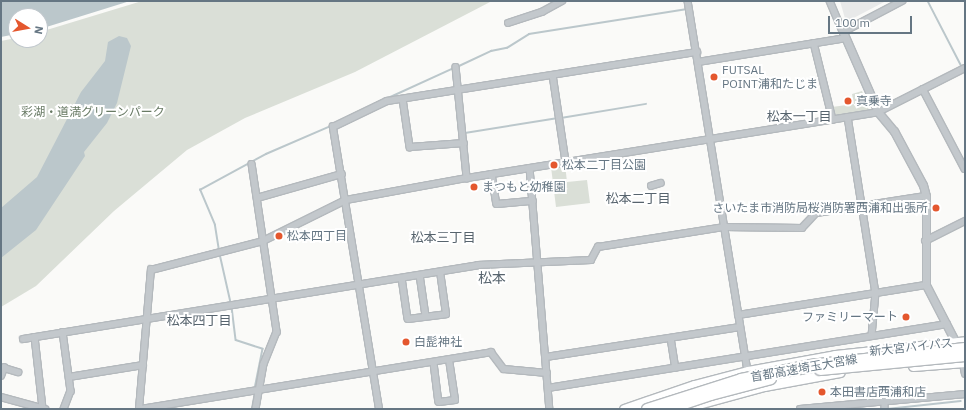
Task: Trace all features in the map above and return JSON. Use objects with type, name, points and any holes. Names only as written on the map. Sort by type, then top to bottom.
[{"type":"highway","name":"新大宮バイパス","points":[[624,409],[694,385],[748,371],[835,354],[960,342]]},
{"type":"highway","name":"首都高速埼玉大宮線","points":[[648,409],[741,379],[810,365],[965,348]]},
{"type":"highway","name":"新大宮バイパス","points":[[682,409],[764,386],[840,372],[965,360]]},
{"type":"highway","name":"首都高速埼玉大宮線","points":[[669,409],[742,386],[811,371],[965,360]]},
{"type":"street","points":[[508,23],[542,12],[562,1]]},
{"type":"street","points":[[688,1],[748,371]]},
{"type":"street","points":[[830,1],[878,112],[894,131],[906,152],[926,196],[926,285],[947,324],[960,342],[965,360],[965,373]]},
{"type":"street","points":[[698,62],[814,43],[844,35],[902,1]]},
{"type":"street","points":[[814,43],[833,120]]},
{"type":"street","points":[[379,409],[342,174],[333,127],[387,101],[697,52]]},
{"type":"street","points":[[456,67],[467,178]]},
{"type":"street","points":[[547,373],[504,369],[491,352],[434,363],[140,409],[151,270],[263,241],[346,200],[467,178],[878,112],[965,68]]},
{"type":"street","points":[[553,75],[566,162]]},
{"type":"street","points":[[923,89],[965,167]]},
{"type":"street","points":[[403,99],[410,147],[464,143]]},
{"type":"street","points":[[848,117],[876,293],[872,336]]},
{"type":"street","points":[[252,164],[277,332],[268,349],[256,391],[256,409]]},
{"type":"street","points":[[530,168],[550,409]]},
{"type":"street","points":[[257,198],[342,174]]},
{"type":"street","points":[[492,174],[497,204],[533,201]]},
{"type":"street","points":[[651,186],[661,183]]},
{"type":"street","points":[[23,339],[478,265],[591,260],[598,247],[724,227],[802,228],[816,213],[926,196]]},
{"type":"street","points":[[925,242],[965,221]]},
{"type":"street","points":[[402,278],[408,319],[446,314],[440,272]]},
{"type":"street","points":[[420,275],[426,316]]},
{"type":"street","points":[[738,314],[926,285]]},
{"type":"street","points":[[548,388],[745,358],[947,324]]},
{"type":"street","points":[[546,357],[740,327]]},
{"type":"street","points":[[63,332],[71,391],[64,409]]},
{"type":"street","points":[[1,397],[23,406],[45,409],[35,337]]},
{"type":"street","points":[[671,338],[676,368]]},
{"type":"street","points":[[434,363],[439,402],[455,400],[449,360]]},
{"type":"street","points":[[69,376],[143,365]]},
{"type":"street","points":[[1,376],[4,368],[18,372]]},
{"type":"street","points":[[800,409],[965,394]]},
{"type":"street","points":[[885,401],[885,409]]},
{"type":"shaded area","points":[[1,1],[130,1],[48,27],[48,8],[8,8],[8,36],[1,37]]},
{"type":"shaded area","points":[[840,1],[886,1],[846,22]]},
{"type":"shaded area","points":[[119,36],[127,38],[131,46],[117,103],[107,123],[84,152],[85,156],[36,230],[1,258],[1,208],[37,177],[81,92],[105,61],[108,42]]},
{"type":"green space","name":"彩湖・道満グリーンパーク","points":[[142,1],[492,1],[355,72],[245,118],[187,150],[114,211],[36,286],[1,307],[1,41],[8,40],[8,48],[48,48],[48,30]]},
{"type":"green space","points":[[862,91],[869,110],[835,116],[832,107],[854,104],[852,94]]},
{"type":"green space","points":[[565,164],[567,182],[587,180],[590,203],[556,207],[551,167]]},
{"type":"waterway","points":[[928,1],[962,67]]},
{"type":"waterway","points":[[457,67],[491,51],[507,48],[529,34],[687,9]]},
{"type":"waterway","points":[[386,99],[454,68]]},
{"type":"waterway","points":[[561,118],[646,104]]},
{"type":"waterway","points":[[465,133],[558,118]]},
{"type":"waterway","points":[[219,251],[215,225],[200,190],[266,154],[331,126]]},
{"type":"waterway","points":[[220,254],[231,303]]},
{"type":"waterway","points":[[232,307],[236,340],[263,349],[255,389]]},
{"type":"waterway","points":[[252,409],[255,392]]},
{"type":"waterway","points":[[887,409],[961,401]]},
{"type":"place","name":"FUTSAL POINT浦和たじま","points":[[714,77]]},
{"type":"place","name":"真乗寺","points":[[848,101]]},
{"type":"place","name":"松本二丁目公園","points":[[554,165]]},
{"type":"place","name":"まつもと幼稚園","points":[[474,187]]},
{"type":"place","name":"さいたま市消防局桜消防署西浦和出張所","points":[[936,208]]},
{"type":"place","name":"松本四丁目","points":[[279,236]]},
{"type":"place","name":"ファミリーマート","points":[[906,317]]},
{"type":"place","name":"白髭神社","points":[[406,342]]},
{"type":"place","name":"本田書店西浦和店","points":[[822,392]]},
{"type":"district","name":"松本一丁目","points":[[799,117]]},
{"type":"district","name":"松本二丁目","points":[[638,199]]},
{"type":"district","name":"松本三丁目","points":[[443,238]]},
{"type":"district","name":"松本","points":[[492,278]]},
{"type":"district","name":"松本四丁目","points":[[199,321]]}]
